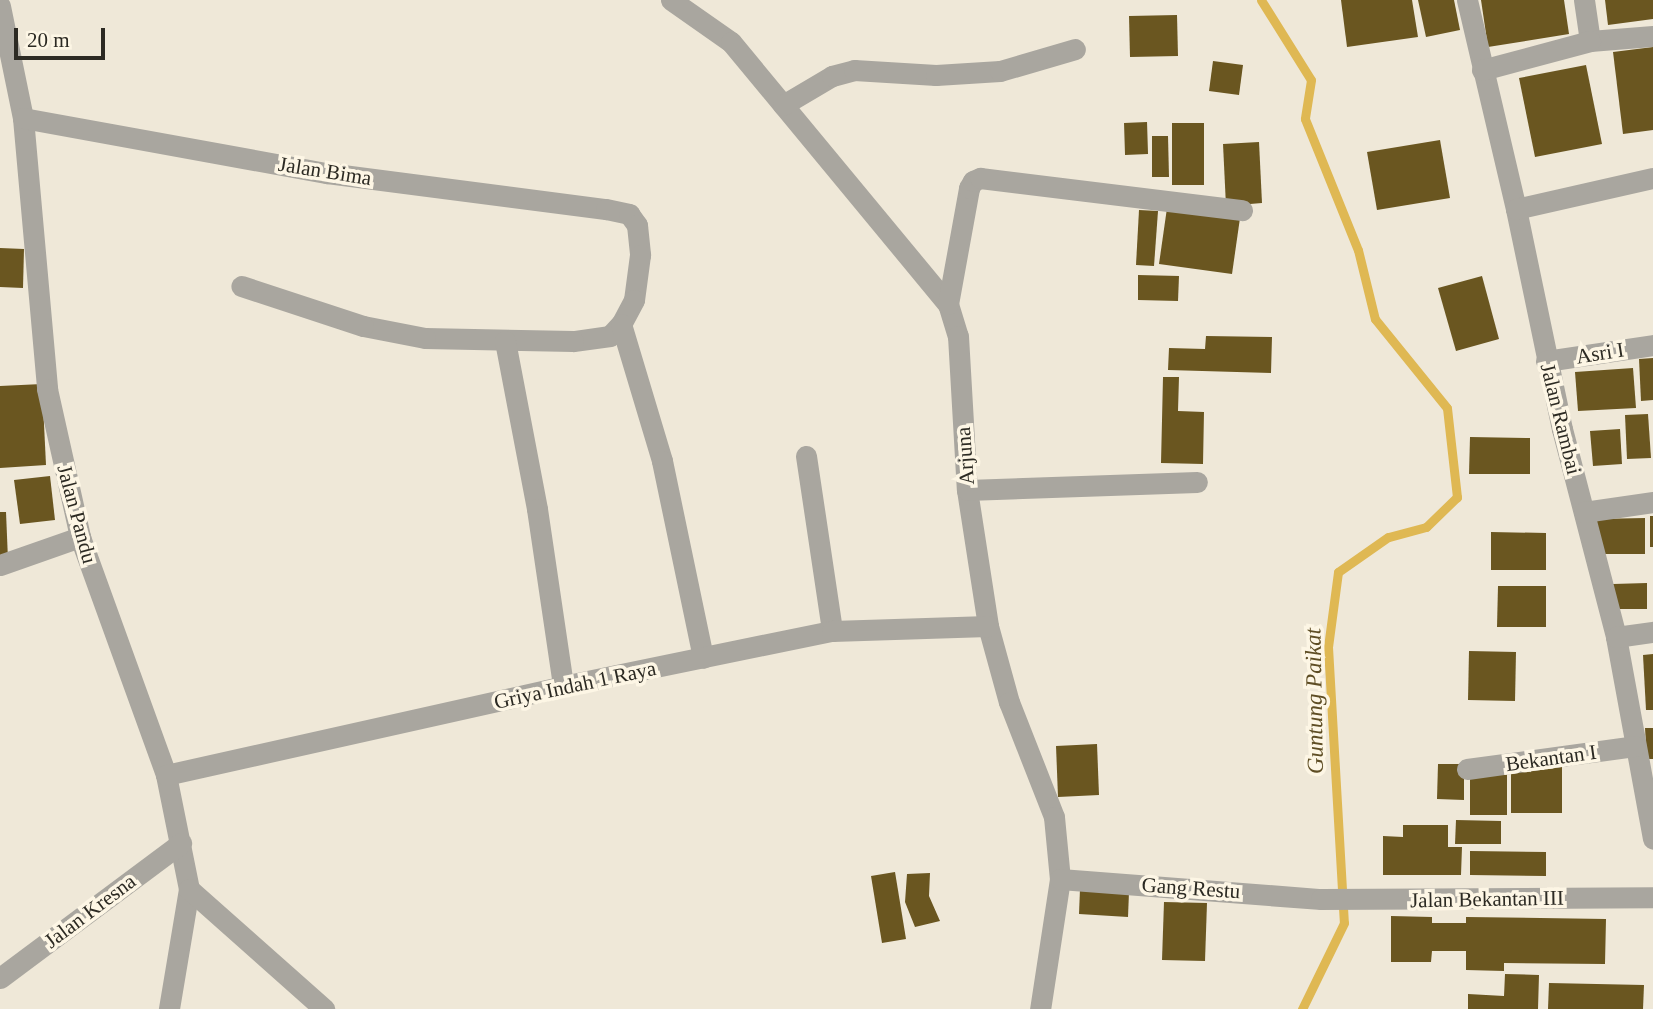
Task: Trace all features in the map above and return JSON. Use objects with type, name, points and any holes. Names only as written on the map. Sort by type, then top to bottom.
[{"type":"street","name":"Arjuna","points":[[671,0],[731,42],[948,304],[958,336],[967,490],[988,626],[1009,702],[1054,817],[1060,879],[1040,1009]]},
{"type":"street","name":"Jalan Rambai","points":[[1467,0],[1517,209],[1546,361],[1616,637],[1653,839]]},
{"type":"street","points":[[1584,0],[1590,41]]},
{"type":"street","name":"Jalan Pandu","points":[[0,6],[23,118],[47,389],[80,537],[166,775],[189,889],[169,1009]]},
{"type":"street","points":[[1482,70],[1590,41],[1653,36]]},
{"type":"street","points":[[783,105],[832,76],[854,70],[936,75],[1000,71],[1075,49]]},
{"type":"street","name":"Jalan Bima","points":[[23,118],[327,173],[629,214],[637,225],[640,255],[634,300],[621,324]]},
{"type":"street","points":[[948,304],[969,188],[973,181],[980,178],[1242,210]]},
{"type":"street","points":[[1517,209],[1653,178]]},
{"type":"street","points":[[240,286],[363,326],[425,338],[573,341],[610,336],[621,324]]},
{"type":"street","points":[[621,324],[662,461],[703,658]]},
{"type":"street","points":[[505,341],[537,509],[563,686]]},
{"type":"street","name":"Asri I","points":[[1546,361],[1653,345]]},
{"type":"street","points":[[806,456],[832,631]]},
{"type":"street","points":[[967,490],[1197,482]]},
{"type":"street","points":[[1584,512],[1653,502]]},
{"type":"street","points":[[0,565],[80,537]]},
{"type":"street","name":"Griya Indah 1 Raya","points":[[166,775],[563,686],[832,631],[988,626]]},
{"type":"street","points":[[1616,637],[1653,632]]},
{"type":"street","name":"Bekantan I","points":[[1467,769],[1634,746]]},
{"type":"street","name":"Jalan Kresna","points":[[0,978],[181,843]]},
{"type":"street","name":"Gang Restu","points":[[1060,879],[1321,899]]},
{"type":"street","points":[[189,889],[324,1009]]},
{"type":"street","name":"Jalan Bekantan III","points":[[1321,899],[1653,897]]},
{"type":"building","points":[[1341,0],[1412,0],[1418,37],[1347,47]]},
{"type":"building","points":[[1418,0],[1454,0],[1460,30],[1426,37]]},
{"type":"building","points":[[1481,0],[1564,0],[1569,34],[1488,47]]},
{"type":"building","points":[[1605,0],[1653,0],[1653,19],[1608,25]]},
{"type":"building","points":[[1177,15],[1178,56],[1130,57],[1129,16]]},
{"type":"building","points":[[1653,47],[1653,130],[1623,134],[1613,52]]},
{"type":"building","points":[[1213,61],[1243,65],[1239,95],[1209,91]]},
{"type":"building","points":[[1586,65],[1602,144],[1535,157],[1519,78]]},
{"type":"building","points":[[1147,122],[1148,154],[1125,155],[1124,123]]},
{"type":"building","points":[[1172,123],[1204,123],[1204,185],[1172,185]]},
{"type":"building","points":[[1152,136],[1168,136],[1169,177],[1152,177]]},
{"type":"building","points":[[1440,140],[1450,198],[1377,210],[1367,152]]},
{"type":"building","points":[[1259,142],[1262,203],[1226,206],[1223,144]]},
{"type":"building","points":[[1167,208],[1240,218],[1232,274],[1159,264]]},
{"type":"building","points":[[1139,210],[1158,211],[1154,266],[1136,265]]},
{"type":"building","points":[[0,248],[24,249],[23,288],[0,287]]},
{"type":"building","points":[[1138,275],[1179,276],[1178,301],[1138,300]]},
{"type":"building","points":[[1482,276],[1499,339],[1456,351],[1438,288]]},
{"type":"building","points":[[1206,336],[1272,337],[1271,373],[1168,370],[1169,348],[1205,349]]},
{"type":"building","points":[[1653,358],[1653,400],[1641,401],[1639,359]]},
{"type":"building","points":[[1633,368],[1636,408],[1578,411],[1575,372]]},
{"type":"building","points":[[1163,377],[1179,377],[1178,411],[1204,412],[1203,464],[1161,463]]},
{"type":"building","points":[[42,384],[46,465],[0,468],[0,386]]},
{"type":"building","points":[[1648,414],[1651,458],[1627,459],[1625,415]]},
{"type":"building","points":[[1620,429],[1622,464],[1593,466],[1590,431]]},
{"type":"building","points":[[1470,437],[1530,438],[1530,474],[1469,474]]},
{"type":"building","points":[[50,476],[55,520],[20,524],[14,480]]},
{"type":"building","points":[[0,512],[6,512],[8,560],[0,560]]},
{"type":"building","points":[[1650,516],[1653,516],[1653,547],[1650,547]]},
{"type":"building","points":[[1645,518],[1645,554],[1596,554],[1596,519]]},
{"type":"building","points":[[1491,532],[1546,533],[1546,570],[1491,570]]},
{"type":"building","points":[[1647,583],[1647,609],[1613,609],[1613,584]]},
{"type":"building","points":[[1498,586],[1546,586],[1546,627],[1497,627]]},
{"type":"building","points":[[1469,651],[1516,652],[1515,701],[1468,700]]},
{"type":"building","points":[[1653,654],[1653,710],[1646,710],[1643,655]]},
{"type":"building","points":[[1645,728],[1653,728],[1653,759],[1647,759]]},
{"type":"building","points":[[1097,744],[1099,795],[1058,797],[1056,746]]},
{"type":"building","points":[[1438,764],[1464,764],[1464,800],[1437,799]]},
{"type":"building","points":[[1511,766],[1562,767],[1562,813],[1511,813]]},
{"type":"building","points":[[1470,773],[1507,773],[1507,815],[1470,815]]},
{"type":"building","points":[[1456,820],[1501,821],[1501,844],[1455,844]]},
{"type":"building","points":[[1403,825],[1448,825],[1448,847],[1462,847],[1461,875],[1383,875],[1383,836],[1403,837]]},
{"type":"building","points":[[1470,851],[1546,852],[1546,876],[1470,875]]},
{"type":"building","points":[[895,872],[906,939],[882,943],[871,876]]},
{"type":"building","points":[[930,873],[929,896],[940,921],[915,927],[905,902],[907,874]]},
{"type":"building","points":[[1080,889],[1129,892],[1128,917],[1079,914]]},
{"type":"building","points":[[1164,902],[1207,903],[1205,961],[1162,960]]},
{"type":"building","points":[[1391,916],[1432,917],[1432,923],[1466,923],[1466,917],[1606,919],[1605,964],[1504,963],[1504,971],[1466,970],[1466,951],[1432,951],[1431,962],[1391,962]]},
{"type":"building","points":[[1505,974],[1539,975],[1538,1009],[1468,1009],[1468,994],[1504,996]]},
{"type":"building","points":[[1549,983],[1644,985],[1643,1009],[1548,1009]]},
{"type":"waterway","name":"Guntung Paikat","points":[[1261,0],[1311,80],[1305,119],[1358,250],[1375,319],[1447,408],[1457,497],[1426,527],[1388,537],[1338,572],[1328,647],[1344,923],[1302,1009]]}]
